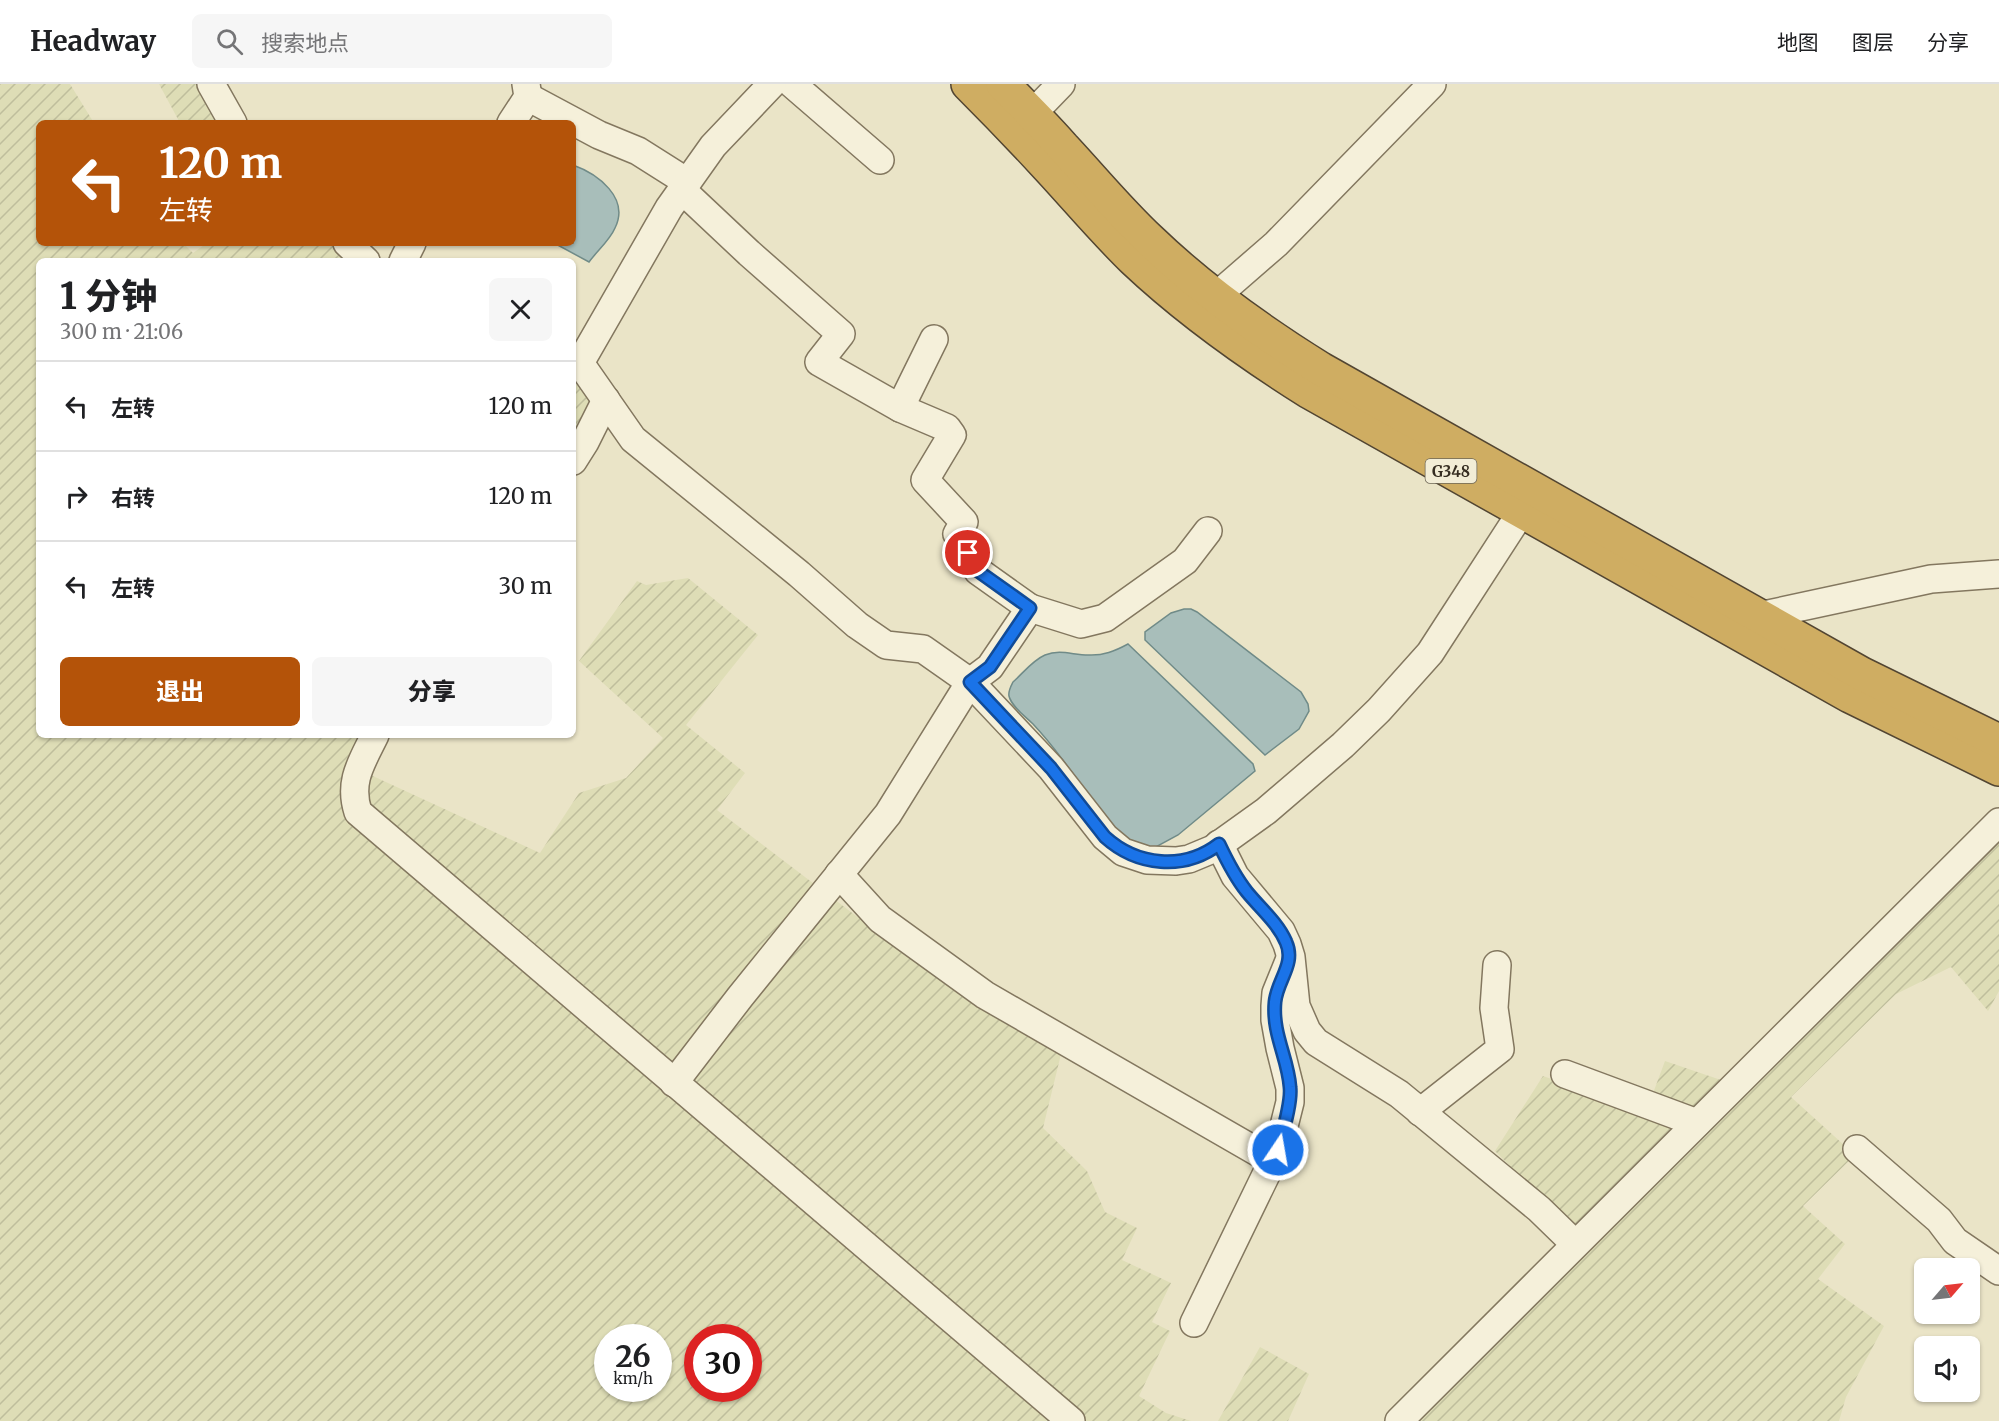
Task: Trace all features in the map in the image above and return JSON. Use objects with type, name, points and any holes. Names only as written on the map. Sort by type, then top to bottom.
[{"type":"highway","name":"G348","points":[[968,84],[1102,229],[1199,316],[1244,349],[1308,391],[1850,696],[1999,769]]},
{"type":"highway","name":"G348","points":[[1003,84],[1120,212],[1215,297],[1249,322],[1321,369],[1862,674],[1999,741]]},
{"type":"street","points":[[211,84],[231,120]]},
{"type":"street","points":[[771,84],[713,146],[669,208],[576,361],[633,439],[799,574],[857,625],[886,645],[923,648],[970,682],[1051,768],[1105,837],[1123,852],[1147,861],[1176,861],[1202,854],[1266,811],[1305,779],[1343,745],[1431,653],[1522,511]]},
{"type":"street","points":[[792,84],[880,160]]},
{"type":"street","points":[[1032,114],[1061,84]]},
{"type":"street","points":[[1215,297],[1276,244],[1432,84]]},
{"type":"street","points":[[512,120],[527,90],[575,120]]},
{"type":"street","points":[[576,121],[599,135],[638,151],[685,186],[749,253],[841,334],[819,362],[900,408],[947,428],[952,435],[925,480],[964,522],[957,534],[978,571],[1030,608],[1082,624],[1106,618],[1185,561],[1208,531]]},
{"type":"street","points":[[350,246],[363,258]]},
{"type":"street","points":[[900,408],[934,339]]},
{"type":"street","points":[[576,456],[606,400]]},
{"type":"street","points":[[1759,616],[1931,579],[1999,574]]},
{"type":"street","points":[[674,1083],[740,997],[888,814],[970,682],[990,667],[1030,608]]},
{"type":"street","points":[[374,738],[358,769],[354,785],[358,812],[1071,1421]]},
{"type":"street","points":[[1399,1421],[1999,822]]},
{"type":"street","points":[[1219,844],[1235,876],[1281,931],[1291,957],[1296,1006],[1307,1031],[1316,1042],[1399,1094],[1539,1209],[1575,1244]]},
{"type":"street","points":[[839,874],[880,919],[985,995],[1273,1161]]},
{"type":"street","points":[[1194,1323],[1278,1150],[1290,1101],[1290,1088],[1275,1020],[1276,993],[1291,957]]},
{"type":"street","points":[[1420,1112],[1500,1048],[1494,1008],[1497,965]]},
{"type":"street","points":[[1565,1074],[1697,1123]]},
{"type":"street","points":[[1857,1149],[1939,1220],[1955,1241],[1999,1271]]},
{"type":"green space","points":[[0,84],[70,84],[92,120],[36,120],[36,246],[186,246],[193,253],[203,246],[342,246],[355,258],[36,258],[36,738],[363,738],[349,765],[540,853],[579,793],[626,778],[663,738],[579,661],[637,581],[646,585],[688,578],[758,635],[686,725],[745,773],[717,810],[931,973],[1062,1050],[1043,1128],[1087,1171],[1105,1212],[1137,1228],[1122,1260],[1171,1283],[1152,1322],[1170,1331],[1139,1396],[1166,1413],[1191,1421],[0,1421]]},
{"type":"green space","points":[[159,84],[207,84],[224,120],[178,120]]},
{"type":"green space","points":[[576,377],[595,398],[576,436]]},
{"type":"green space","points":[[1999,833],[1999,991],[1988,1011],[1951,967],[1896,994],[1791,1097],[1855,1155],[1803,1206],[1845,1244],[1818,1279],[1884,1326],[1846,1397],[1839,1421],[1412,1421]]},
{"type":"green space","points":[[1665,1061],[1721,1080],[1573,1229],[1495,1151],[1543,1076],[1646,1112]]},
{"type":"green space","points":[[1260,1347],[1309,1374],[1288,1421],[1218,1421]]},
{"type":"water","points":[[576,166],[601,181],[615,197],[618,207],[619,217],[613,232],[589,262],[560,246],[576,246]]},
{"type":"water","points":[[1184,609],[1197,612],[1301,692],[1308,704],[1309,711],[1299,729],[1265,755],[1145,640],[1145,632],[1171,613]]},
{"type":"water","points":[[1128,644],[1253,764],[1255,771],[1178,835],[1154,848],[1124,838],[1113,830],[1054,749],[1010,700],[1009,696],[1013,682],[1032,663],[1045,655],[1061,652],[1099,655]]},
{"type":"route","points":[[968,553],[978,571],[1030,608],[990,667],[970,682],[1051,768],[1113,845],[1123,852],[1147,861],[1161,862],[1189,859],[1214,849],[1219,844],[1235,876],[1281,931],[1291,957],[1276,993],[1275,1020],[1288,1074],[1290,1101],[1278,1150]]}]
